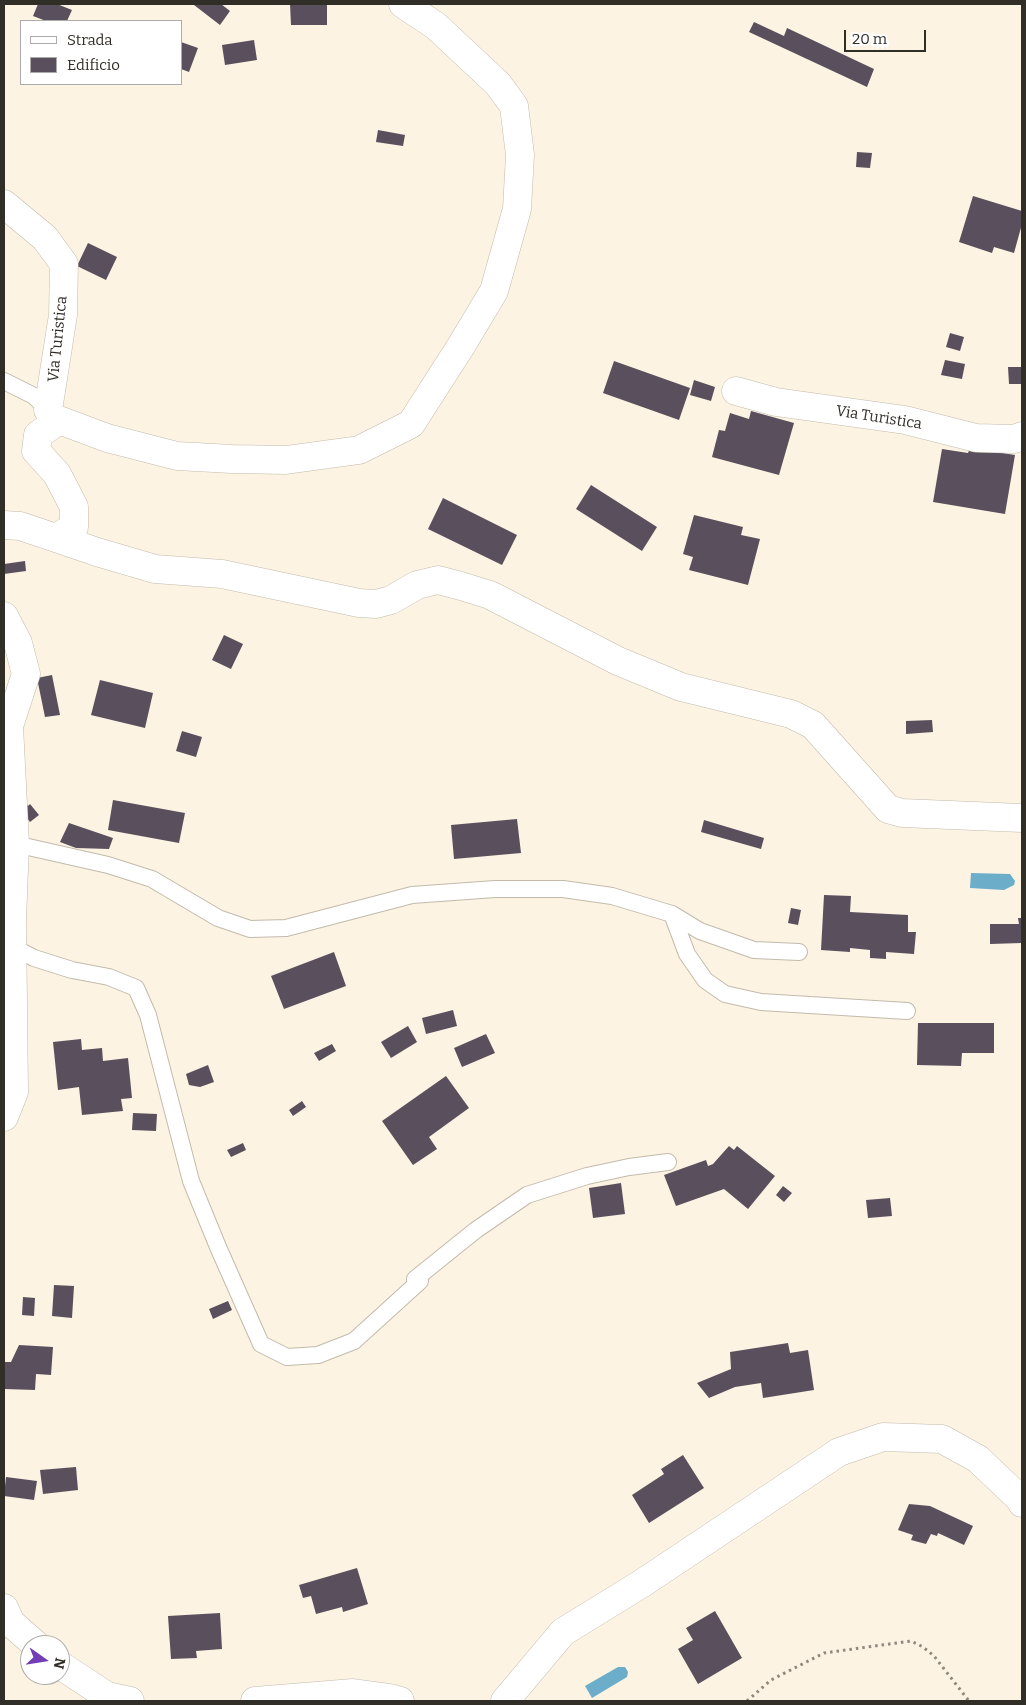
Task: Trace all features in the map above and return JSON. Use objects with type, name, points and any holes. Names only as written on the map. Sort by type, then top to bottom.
[{"type":"street","points":[[56,538],[74,527],[74,507],[58,474],[36,451],[38,435],[54,415],[107,438],[177,456],[286,460],[359,450],[410,424],[461,346],[494,292],[516,210],[520,154],[514,106],[498,84],[436,26],[403,4]]},
{"type":"street","name":"Via Turistica","points":[[4,204],[45,238],[64,264],[63,315],[54,415]]},
{"type":"street","name":"Via Turistica","points":[[736,391],[776,402],[905,420],[976,438],[1014,438],[1022,436]]},
{"type":"street","points":[[4,525],[20,526],[96,552],[155,569],[222,574],[359,603],[376,604],[391,600],[417,585],[438,580],[461,586],[490,595],[618,661],[681,687],[791,714],[813,725],[888,809],[902,813],[1022,818]]},
{"type":"street","points":[[4,616],[18,643],[26,674],[9,726],[15,844],[9,932],[14,1092],[4,1117]]},
{"type":"street","points":[[505,1701],[563,1632],[641,1584],[839,1452],[883,1437],[942,1439],[978,1460],[1022,1503]]},
{"type":"street","points":[[4,1608],[11,1623],[25,1635]]},
{"type":"street","points":[[70,1672],[107,1696],[130,1701]]},
{"type":"street","points":[[255,1701],[353,1693],[400,1701]]},
{"type":"lane","points":[[4,381],[34,396],[54,415]]},
{"type":"lane","points":[[15,844],[108,865],[152,878],[218,918],[250,929],[286,928],[412,895],[495,889],[563,889],[612,896],[672,914],[700,931],[754,950],[799,952]]},
{"type":"lane","points":[[672,914],[687,954],[705,980],[725,994],[761,1002],[907,1011]]},
{"type":"lane","points":[[9,932],[34,958],[72,970],[109,977],[136,988],[148,1015],[190,1180],[261,1344],[286,1357],[318,1355],[354,1341],[420,1281],[415,1279],[476,1230],[527,1195],[587,1176],[629,1167],[668,1162]]},
{"type":"path","points":[[747,1701],[771,1680],[824,1653],[911,1641],[924,1647],[934,1656],[968,1701]]},
{"type":"water","points":[[971,873],[1010,874],[1015,881],[1014,885],[1004,890],[970,888]]},
{"type":"water","points":[[618,1667],[625,1667],[628,1672],[627,1677],[592,1698],[585,1686]]},
{"type":"building","points":[[38,4],[57,4],[72,10],[67,20],[43,20],[33,16]]},
{"type":"building","points":[[195,4],[221,4],[230,11],[220,25]]},
{"type":"building","points":[[290,4],[327,4],[327,25],[291,25]]},
{"type":"building","points":[[754,22],[784,36],[787,28],[874,69],[867,87],[749,32]]},
{"type":"building","points":[[254,40],[257,60],[225,65],[222,45]]},
{"type":"building","points":[[182,42],[198,48],[189,72],[182,69]]},
{"type":"building","points":[[378,130],[405,135],[403,146],[376,142]]},
{"type":"building","points":[[857,152],[872,153],[870,168],[856,167]]},
{"type":"building","points":[[973,196],[1022,211],[1022,224],[1014,253],[994,247],[992,253],[959,242]]},
{"type":"building","points":[[88,243],[117,257],[106,280],[77,266]]},
{"type":"building","points":[[950,333],[964,337],[960,351],[946,347]]},
{"type":"building","points":[[945,360],[965,364],[962,379],[941,375]]},
{"type":"building","points":[[614,361],[690,388],[679,420],[603,393]]},
{"type":"building","points":[[1008,367],[1022,367],[1022,384],[1009,384]]},
{"type":"building","points":[[694,380],[715,387],[711,401],[690,395]]},
{"type":"building","points":[[751,411],[794,423],[779,475],[712,457],[719,430],[725,431],[730,413],[749,419]]},
{"type":"building","points":[[970,448],[1015,455],[1005,514],[933,502],[942,449],[968,453]]},
{"type":"building","points":[[591,485],[657,527],[642,551],[576,509]]},
{"type":"building","points":[[443,498],[517,535],[502,565],[428,529]]},
{"type":"building","points":[[694,515],[743,527],[741,535],[760,539],[748,585],[689,570],[693,557],[683,554]]},
{"type":"building","points":[[25,561],[26,571],[4,574],[4,564]]},
{"type":"building","points":[[224,635],[243,644],[231,669],[212,660]]},
{"type":"building","points":[[52,675],[60,715],[45,717],[37,678]]},
{"type":"building","points":[[100,680],[153,693],[145,728],[91,715]]},
{"type":"building","points":[[932,720],[933,732],[906,734],[906,721]]},
{"type":"building","points":[[182,731],[202,737],[196,757],[176,751]]},
{"type":"building","points":[[22,799],[28,806],[30,804],[39,815],[30,822],[16,804]]},
{"type":"building","points":[[113,800],[185,813],[179,843],[108,830]]},
{"type":"building","points":[[517,819],[521,853],[454,859],[451,825]]},
{"type":"building","points":[[704,820],[764,838],[761,849],[701,832]]},
{"type":"building","points":[[69,823],[113,838],[109,849],[76,848],[60,842]]},
{"type":"building","points":[[824,895],[851,896],[850,912],[908,915],[908,932],[916,932],[914,954],[886,952],[886,959],[870,958],[870,950],[850,948],[850,952],[821,950]]},
{"type":"building","points":[[791,908],[801,910],[798,925],[788,923]]},
{"type":"building","points":[[1018,918],[1022,918],[1022,943],[990,944],[990,924],[1019,924]]},
{"type":"building","points":[[334,952],[346,986],[284,1009],[271,976]]},
{"type":"building","points":[[453,1010],[457,1026],[426,1034],[422,1018]]},
{"type":"building","points":[[918,1023],[994,1023],[994,1053],[962,1053],[961,1066],[917,1065]]},
{"type":"building","points":[[408,1026],[417,1042],[391,1058],[381,1042]]},
{"type":"building","points":[[486,1034],[495,1053],[462,1067],[454,1048]]},
{"type":"building","points":[[81,1039],[82,1050],[102,1048],[103,1061],[128,1058],[132,1098],[121,1099],[123,1111],[82,1115],[79,1087],[58,1090],[53,1042]]},
{"type":"building","points":[[332,1044],[336,1051],[319,1061],[314,1053]]},
{"type":"building","points":[[208,1065],[214,1082],[200,1087],[189,1085],[186,1074]]},
{"type":"building","points":[[446,1076],[469,1108],[429,1137],[437,1149],[413,1165],[382,1121]]},
{"type":"building","points":[[302,1101],[306,1107],[293,1116],[289,1110]]},
{"type":"building","points":[[133,1113],[157,1114],[156,1131],[132,1130]]},
{"type":"building","points":[[243,1143],[246,1150],[231,1157],[227,1150]]},
{"type":"building","points":[[729,1146],[734,1150],[737,1146],[775,1176],[748,1209],[724,1189],[676,1206],[664,1175],[706,1160],[708,1166],[713,1164]]},
{"type":"building","points":[[621,1183],[625,1214],[593,1218],[589,1188]]},
{"type":"building","points":[[783,1186],[792,1193],[784,1202],[776,1195]]},
{"type":"building","points":[[890,1198],[892,1216],[868,1218],[866,1200]]},
{"type":"building","points":[[54,1285],[74,1286],[72,1318],[52,1316]]},
{"type":"building","points":[[23,1297],[35,1298],[34,1316],[22,1315]]},
{"type":"building","points":[[228,1301],[232,1310],[213,1319],[209,1309]]},
{"type":"building","points":[[788,1343],[790,1353],[808,1350],[814,1390],[763,1398],[761,1383],[735,1387],[709,1398],[697,1383],[731,1369],[730,1352]]},
{"type":"building","points":[[19,1345],[53,1347],[51,1375],[36,1374],[35,1390],[4,1389],[4,1362],[11,1362]]},
{"type":"building","points":[[683,1455],[704,1488],[649,1523],[632,1495],[664,1474],[661,1469]]},
{"type":"building","points":[[76,1467],[78,1490],[43,1494],[40,1470]]},
{"type":"building","points":[[6,1477],[37,1481],[34,1500],[4,1496]]},
{"type":"building","points":[[909,1504],[930,1506],[973,1526],[964,1545],[938,1533],[937,1536],[931,1534],[926,1544],[911,1540],[913,1535],[898,1530]]},
{"type":"building","points":[[357,1568],[368,1604],[343,1612],[342,1607],[316,1614],[311,1596],[303,1598],[299,1585]]},
{"type":"building","points":[[715,1611],[742,1658],[698,1684],[678,1649],[693,1640],[686,1628]]},
{"type":"building","points":[[220,1613],[222,1649],[196,1651],[197,1658],[171,1659],[168,1616]]}]
